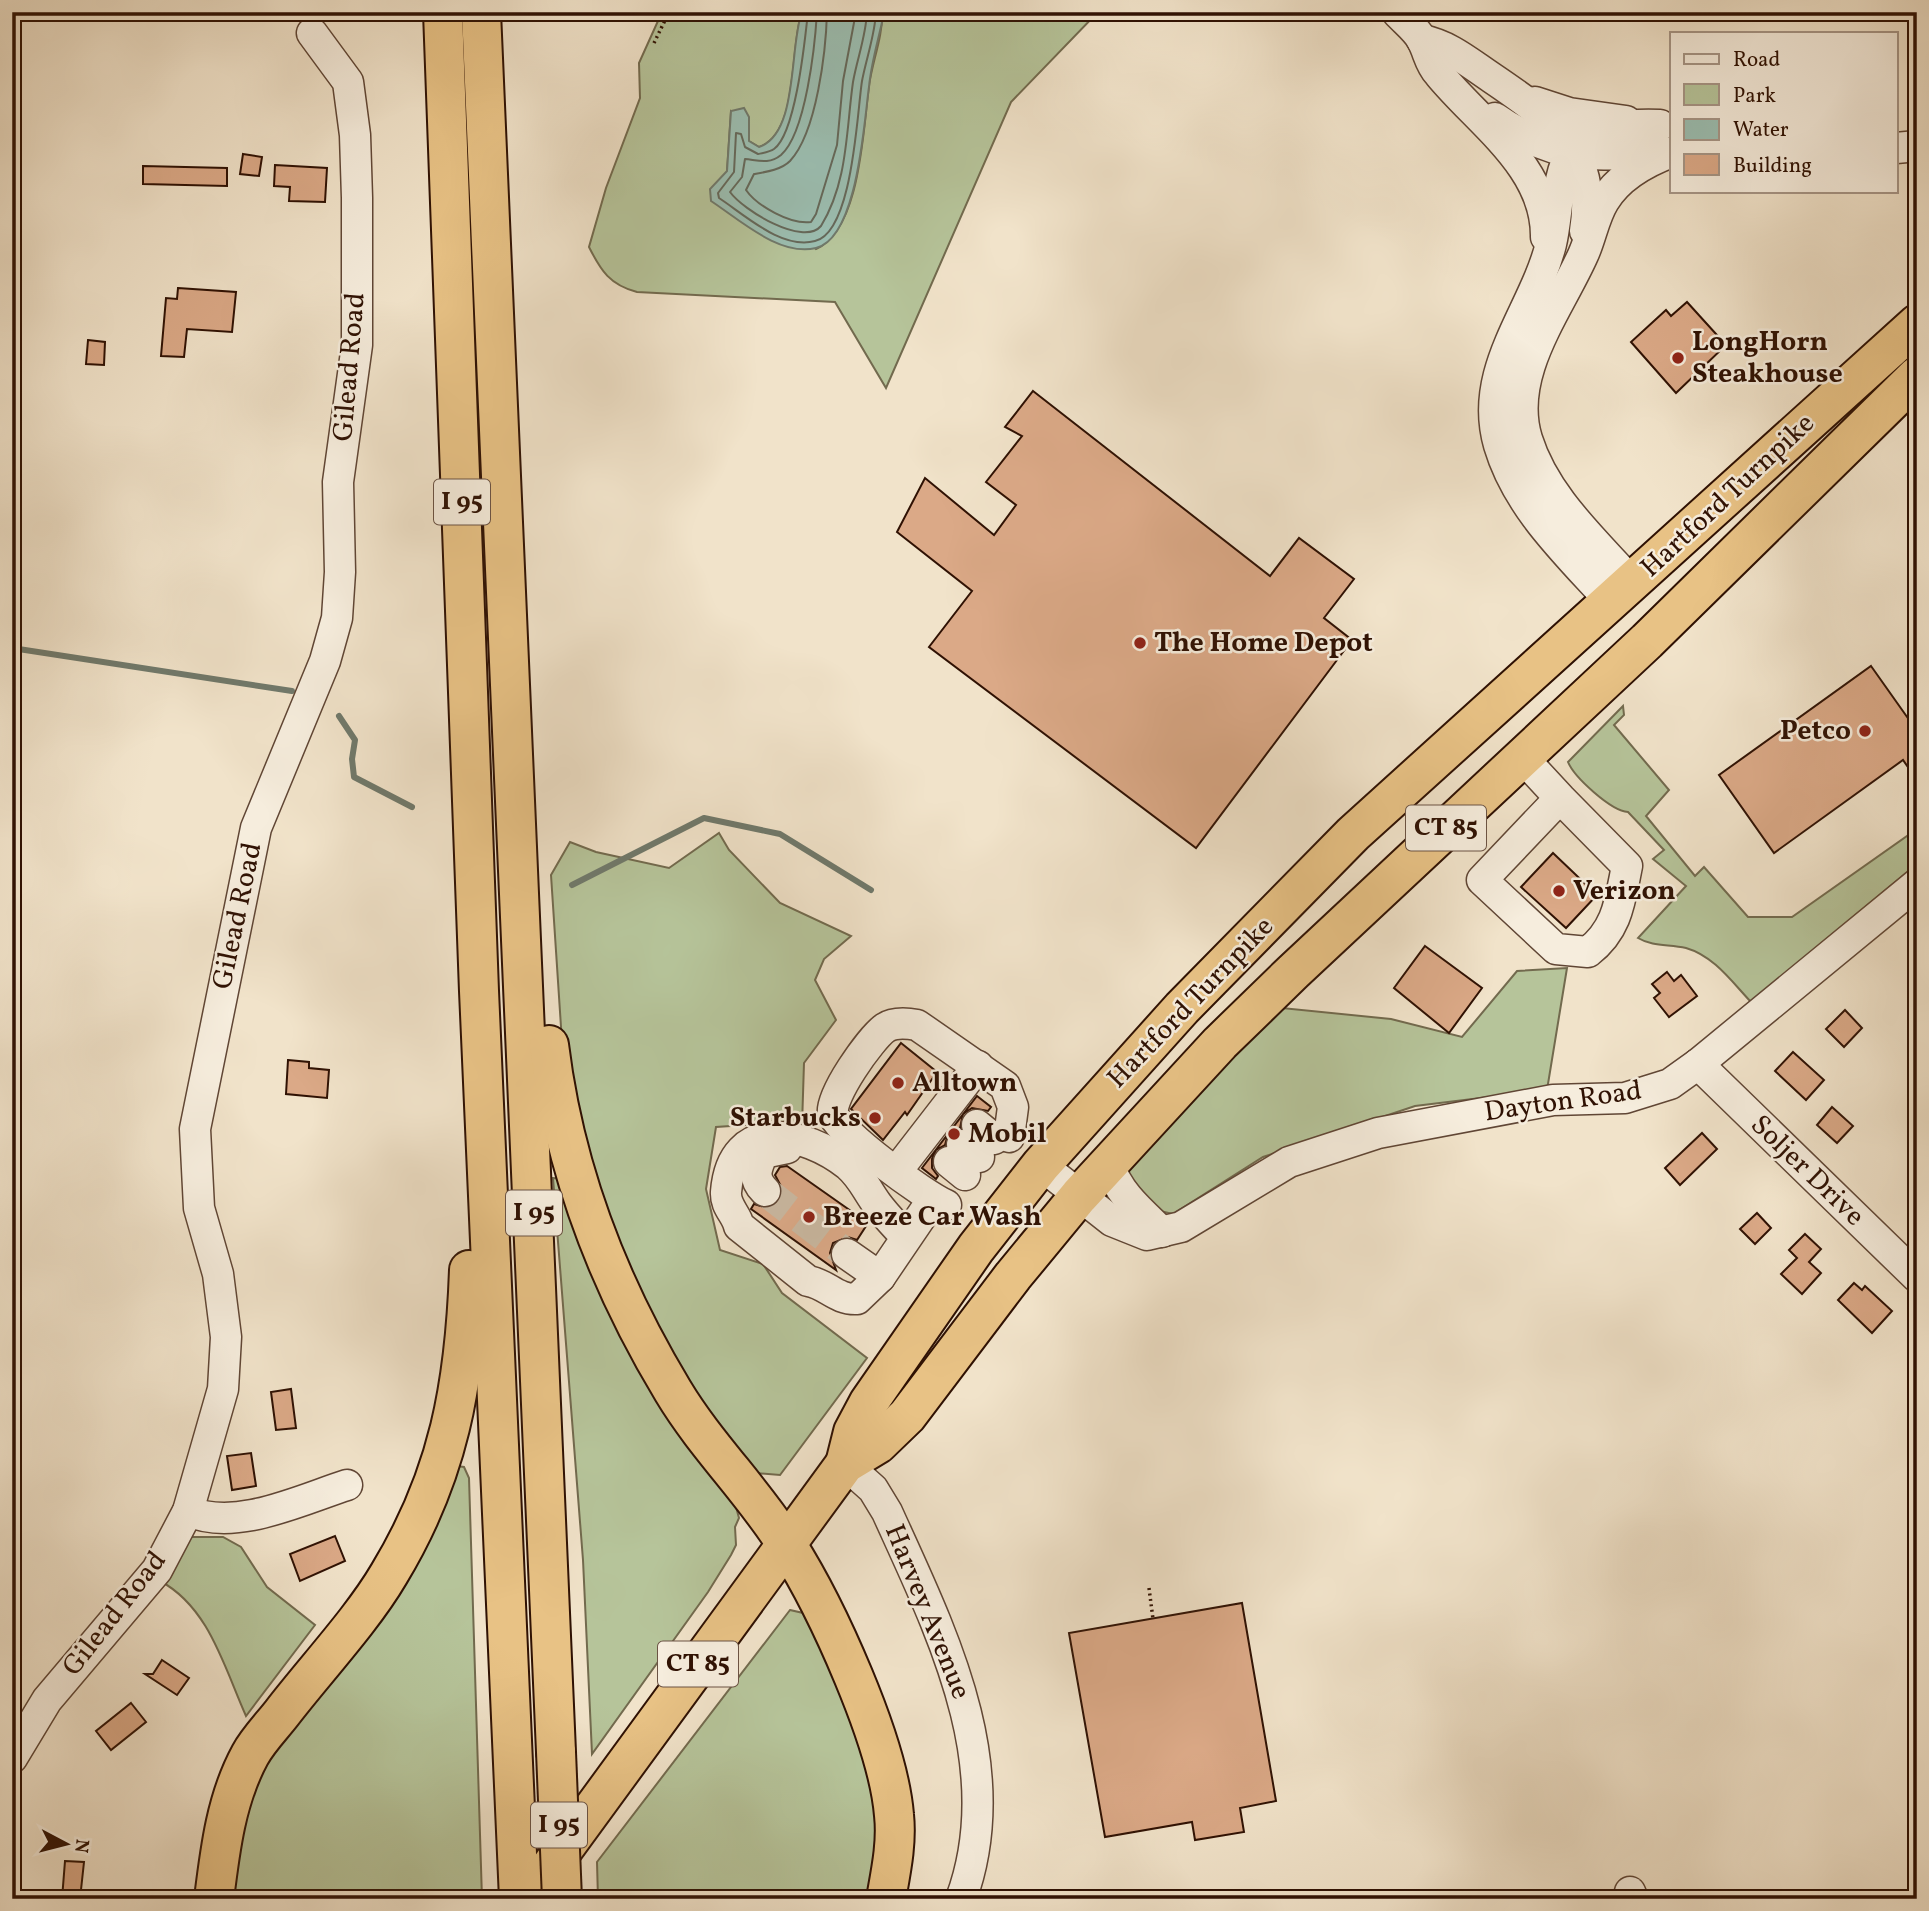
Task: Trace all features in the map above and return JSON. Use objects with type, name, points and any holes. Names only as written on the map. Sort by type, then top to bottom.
[{"type":"highway","name":"I 95","points":[[443,12],[479,991],[519,1899]]},
{"type":"highway","name":"I 95","points":[[481,12],[562,1899]]},
{"type":"highway","name":"Hartford Turnpike","points":[[527,1899],[845,1464],[853,1432],[874,1394],[976,1248],[1041,1165],[1182,1008],[1353,834],[1623,593],[1917,324]]},
{"type":"highway","name":"Hartford Turnpike","points":[[845,1464],[873,1448],[907,1416],[1013,1276],[1108,1163],[1293,972],[1657,631],[1917,376]]},
{"type":"highway","name":"Hartford Turnpike","points":[[1623,593],[1657,631]]},
{"type":"highway","points":[[509,673],[535,845],[543,1000],[555,1095],[582,1199],[627,1310],[674,1393],[786,1544],[812,1590],[839,1648],[866,1712],[887,1773],[894,1815],[894,1857],[886,1899]]},
{"type":"highway","points":[[214,1899],[220,1846],[235,1790],[250,1754],[388,1577],[419,1522],[435,1483],[453,1420],[467,1329],[479,991]]},
{"type":"street","points":[[1397,12],[1422,40],[1428,60],[1439,75],[1508,148],[1540,198],[1546,223],[1545,250],[1539,278]]},
{"type":"street","name":"Gilead Road","points":[[12,1758],[47,1700],[157,1570],[188,1511],[223,1389],[226,1337],[218,1274],[199,1208],[195,1129],[257,828],[325,661],[337,618],[340,572],[338,482],[358,345],[355,135],[348,82],[312,33]]},
{"type":"street","points":[[1422,40],[1445,45],[1540,111],[1573,153],[1586,183],[1588,209],[1576,266],[1566,291]]},
{"type":"street","points":[[1439,75],[1517,134],[1543,147],[1573,153]]},
{"type":"street","points":[[1513,92],[1569,113],[1669,138]]},
{"type":"street","points":[[1623,593],[1531,510],[1511,480],[1498,442],[1494,403],[1500,367],[1550,247],[1562,181],[1573,153],[1591,136],[1634,124],[1669,138]]},
{"type":"street","points":[[1623,593],[1537,467],[1526,436],[1523,404],[1528,374],[1538,345],[1566,291],[1603,202],[1669,138]]},
{"type":"street","points":[[1898,148],[1917,146]]},
{"type":"street","points":[[1522,757],[1627,866],[1616,919],[1601,942],[1588,952],[1556,949],[1482,880],[1560,798]]},
{"type":"street","name":"Dayton Road","points":[[1041,1165],[1112,1221],[1147,1235],[1181,1227],[1289,1162],[1378,1133],[1553,1100],[1625,1098],[1670,1084],[1917,884]]},
{"type":"street","points":[[897,1172],[1013,1107],[1011,1095],[1005,1086],[916,1025],[902,1023],[884,1029],[832,1102],[833,1115],[838,1125],[897,1172],[940,1202],[905,1236],[880,1277],[857,1299],[837,1297],[818,1282],[808,1281],[739,1226],[737,1217],[728,1207],[726,1192],[739,1155],[754,1140],[777,1134],[820,1144],[864,1179],[876,1202],[905,1236]]},
{"type":"street","name":"Soljer Drive","points":[[1698,1064],[1917,1277]]},
{"type":"street","points":[[959,1138],[978,1066]]},
{"type":"street","points":[[765,1191],[758,1184],[755,1172],[763,1153],[790,1148],[804,1152],[854,1193],[876,1202]]},
{"type":"street","points":[[1108,1163],[1116,1184],[1137,1210],[1162,1232]]},
{"type":"street","points":[[847,1254],[880,1277]]},
{"type":"street","name":"Harvey Avenue","points":[[845,1464],[873,1489],[887,1512],[954,1667],[964,1703],[978,1792],[977,1834],[961,1899]]},
{"type":"street","points":[[188,1511],[201,1517],[235,1516],[347,1485]]},
{"type":"path","points":[[654,43],[669,12]]},
{"type":"path","points":[[1149,1588],[1153,1619]]},
{"type":"green space","points":[[662,12],[802,12],[791,87],[781,125],[772,139],[759,147],[749,141],[749,118],[731,111],[727,171],[816,249],[831,238],[851,200],[861,151],[869,86],[881,31],[882,12],[1098,12],[1011,102],[886,388],[835,302],[637,292],[613,281],[598,263],[589,247],[606,188],[640,98],[639,63]]},
{"type":"green space","points":[[1623,706],[1624,715],[1614,725],[1669,790],[1646,816],[1695,876],[1704,867],[1748,917],[1792,917],[1917,829],[1917,864],[1751,1002],[1722,970],[1705,957],[1686,948],[1655,944],[1638,938],[1686,886],[1653,859],[1664,850],[1628,812],[1612,806],[1594,792],[1568,762]]},
{"type":"green space","points":[[719,833],[729,850],[780,903],[851,936],[824,959],[815,980],[836,1020],[804,1063],[802,1126],[761,1124],[716,1127],[706,1189],[720,1250],[763,1264],[782,1293],[867,1358],[780,1475],[756,1473],[736,1457],[621,1269],[588,1175],[562,1042],[551,875],[570,842],[596,852],[669,868]]},
{"type":"green space","points":[[1567,968],[1547,1090],[1415,1106],[1263,1157],[1173,1214],[1147,1208],[1125,1167],[1282,1008],[1391,1019],[1462,1037],[1517,971]]},
{"type":"green space","points":[[553,1178],[563,1179],[736,1507],[739,1518],[735,1527],[736,1545],[708,1592],[592,1754],[583,1560]]},
{"type":"green space","points":[[457,1466],[464,1467],[469,1478],[482,1899],[230,1899],[229,1863],[259,1766]]},
{"type":"green space","points":[[184,1537],[223,1537],[241,1547],[267,1587],[315,1625],[246,1716],[203,1622],[177,1592],[160,1581]]},
{"type":"green space","points":[[790,1610],[803,1613],[826,1655],[850,1710],[869,1767],[878,1825],[876,1857],[868,1899],[598,1899],[597,1862]]},
{"type":"water","points":[[802,12],[882,12],[883,18],[871,70],[861,150],[850,202],[830,240],[816,248],[802,249],[775,242],[747,227],[711,201],[710,189],[727,171],[731,111],[744,108],[749,117],[749,141],[759,147],[772,139],[781,125],[791,87]]},
{"type":"building","points":[[243,154],[262,157],[259,176],[240,174]]},
{"type":"building","points":[[275,165],[327,168],[325,202],[289,201],[290,187],[274,186]]},
{"type":"building","points":[[143,166],[227,168],[227,186],[143,184]]},
{"type":"building","points":[[178,288],[236,292],[232,332],[187,329],[184,357],[161,356],[166,298],[177,299]]},
{"type":"building","name":"LongHorn Steakhouse","points":[[1687,302],[1726,345],[1676,393],[1631,342],[1666,310],[1671,316]]},
{"type":"building","points":[[88,340],[105,342],[104,365],[86,364]]},
{"type":"building","name":"The Home Depot","points":[[1033,391],[1270,576],[1299,538],[1354,579],[1324,618],[1352,640],[1196,848],[929,647],[972,591],[897,532],[925,478],[994,535],[1016,505],[986,482],[1022,436],[1005,427]]},
{"type":"building","points":[[1871,666],[1917,731],[1917,780],[1903,760],[1774,853],[1719,775]]},
{"type":"building","name":"Verizon","points":[[1553,853],[1597,895],[1566,928],[1521,887]]},
{"type":"building","points":[[1425,946],[1482,988],[1449,1033],[1394,988]]},
{"type":"building","points":[[1667,972],[1674,981],[1681,975],[1697,996],[1669,1017],[1654,998],[1660,993],[1652,984]]},
{"type":"building","points":[[1845,1010],[1862,1028],[1844,1047],[1826,1029]]},
{"type":"building","name":"Alltown","points":[[901,1043],[937,1072],[907,1115],[905,1112],[883,1140],[851,1109]]},
{"type":"building","points":[[1793,1052],[1824,1080],[1806,1100],[1775,1071]]},
{"type":"building","points":[[288,1060],[309,1062],[309,1068],[329,1070],[327,1098],[286,1094]]},
{"type":"building","points":[[977,1096],[991,1107],[988,1111],[972,1108],[964,1114]]},
{"type":"building","points":[[1832,1107],[1853,1126],[1837,1143],[1817,1125]]},
{"type":"building","points":[[963,1114],[960,1128],[948,1134],[945,1145],[936,1150],[932,1159],[932,1168],[938,1176],[936,1179],[922,1168]]},
{"type":"building","points":[[1702,1133],[1717,1149],[1680,1185],[1665,1168]]},
{"type":"building","name":"Breeze Car Wash","points":[[787,1166],[868,1223],[857,1240],[848,1237],[833,1243],[830,1253],[836,1270],[751,1209],[754,1204],[768,1208],[777,1204],[782,1188],[775,1175],[780,1167]]},
{"type":"building","points":[[1757,1213],[1771,1228],[1755,1244],[1740,1229]]},
{"type":"building","points":[[1805,1234],[1821,1249],[1809,1262],[1821,1273],[1802,1294],[1781,1274],[1797,1258],[1789,1250]]},
{"type":"building","points":[[1854,1283],[1862,1290],[1865,1286],[1892,1311],[1872,1333],[1838,1300]]},
{"type":"building","points":[[291,1389],[296,1428],[276,1430],[271,1392]]},
{"type":"building","points":[[251,1453],[256,1486],[232,1490],[227,1456]]},
{"type":"building","points":[[335,1536],[345,1561],[300,1581],[290,1554]]},
{"type":"building","points":[[1242,1603],[1276,1801],[1240,1808],[1244,1832],[1195,1840],[1192,1822],[1105,1837],[1069,1633]]},
{"type":"building","points":[[162,1660],[189,1678],[177,1695],[145,1674],[153,1674]]},
{"type":"building","points":[[131,1703],[146,1722],[111,1750],[96,1731]]},
{"type":"building","points":[[65,1861],[84,1862],[80,1899],[62,1899]]},
{"type":"waterway","points":[[12,648],[292,691]]},
{"type":"waterway","points":[[339,716],[355,740],[352,759],[354,777],[412,807]]},
{"type":"waterway","points":[[572,885],[704,818],[780,834],[871,890]]},
{"type":"tunnel","points":[[765,1191],[847,1254]]},
{"type":"place","name":"LongHorn Steakhouse","points":[[1678,358]]},
{"type":"place","name":"The Home Depot","points":[[1140,643]]},
{"type":"place","name":"Petco","points":[[1865,731]]},
{"type":"place","name":"Verizon","points":[[1559,891]]},
{"type":"place","name":"Alltown","points":[[898,1083]]},
{"type":"place","name":"Starbucks","points":[[875,1118]]},
{"type":"place","name":"Mobil","points":[[954,1134]]},
{"type":"place","name":"Breeze Car Wash","points":[[809,1217]]}]
